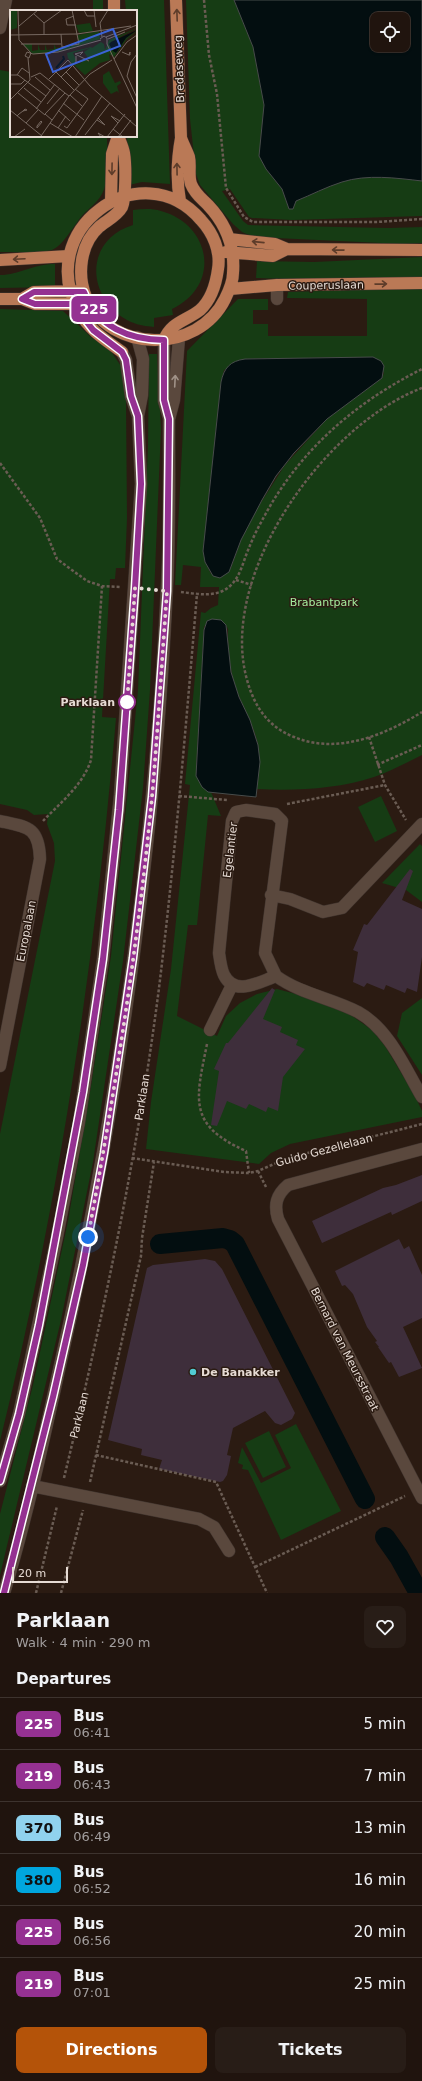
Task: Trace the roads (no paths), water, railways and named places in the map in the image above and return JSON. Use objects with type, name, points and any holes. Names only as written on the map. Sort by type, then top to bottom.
[{"type":"main road","name":"Bredaseweg","points":[[176,0],[181,138],[177,160],[180,201]]},
{"type":"main road","points":[[118,137],[124,153],[125,197],[121,208],[99,227],[88,244],[81,266],[81,277],[84,292],[93,309],[103,320],[122,334],[164,340],[179,338],[199,329],[208,322],[222,304],[230,289],[233,275],[233,254],[229,238],[275,244],[287,249],[422,250]]},
{"type":"main road","points":[[111,202],[112,154],[118,137]]},
{"type":"main road","name":"Bredaseweg","points":[[181,138],[189,158],[190,179],[196,194],[217,216],[229,238]]},
{"type":"main road","points":[[122,352],[93,330],[80,313],[70,291],[68,277],[69,256],[75,238],[81,228],[100,208],[125,197],[149,194],[170,197],[180,201],[191,209],[208,228],[217,250],[219,268],[216,281],[206,302],[200,310],[173,325],[167,332],[164,340]]},
{"type":"main road","points":[[217,250],[233,254],[273,256],[287,249]]},
{"type":"main road","points":[[0,260],[69,256]]},
{"type":"main road","name":"Couperuslaan","points":[[230,289],[276,286],[422,283]]},
{"type":"main road","points":[[22,299],[34,292],[84,292]]},
{"type":"main road","points":[[0,298],[22,299],[35,304],[76,304]]},
{"type":"street","points":[[1,20],[6,0]]},
{"type":"street","points":[[276,286],[276,299]]},
{"type":"street","points":[[0,1481],[19,1414],[39,1325],[80,1114],[103,959],[116,834],[135,588],[141,484],[138,416],[142,395],[143,359],[137,337]]},
{"type":"street","points":[[4,1593],[32,1486],[83,1265],[105,1145],[133,958],[152,797],[167,591],[169,419],[174,400],[179,338]]},
{"type":"street","points":[[164,340],[164,400],[169,419]]},
{"type":"street","points":[[122,352],[126,360],[131,396],[138,416]]},
{"type":"street","name":"Egelantier","points":[[232,985],[224,975],[219,953],[232,821],[236,812],[246,810],[275,814],[282,821],[271,895],[265,953],[276,976],[290,987],[358,1013],[384,1035],[422,1097]]},
{"type":"street","name":"Europalaan","points":[[0,821],[23,826],[33,831],[39,843],[40,859],[0,1066]]},
{"type":"street","points":[[271,895],[290,899],[323,912],[342,908],[418,829]]},
{"type":"street","points":[[210,1030],[232,985],[244,988],[276,976]]},
{"type":"street","name":"Bernard van Meursstraat","points":[[420,1493],[278,1220],[273,1196],[288,1185],[422,1149]]},
{"type":"street","points":[[32,1486],[204,1521],[218,1532],[229,1551]]},
{"type":"waterway","points":[[160,1244],[223,1238],[230,1240],[235,1244],[365,1499]]},
{"type":"waterway","points":[[385,1537],[399,1557],[419,1593]]},
{"type":"place","name":"Parklaan","points":[[127,702]]},
{"type":"place","name":"De Banakker","points":[[193,1372]]},
{"type":"park label","name":"Brabantpark","points":[[324,602]]}]
